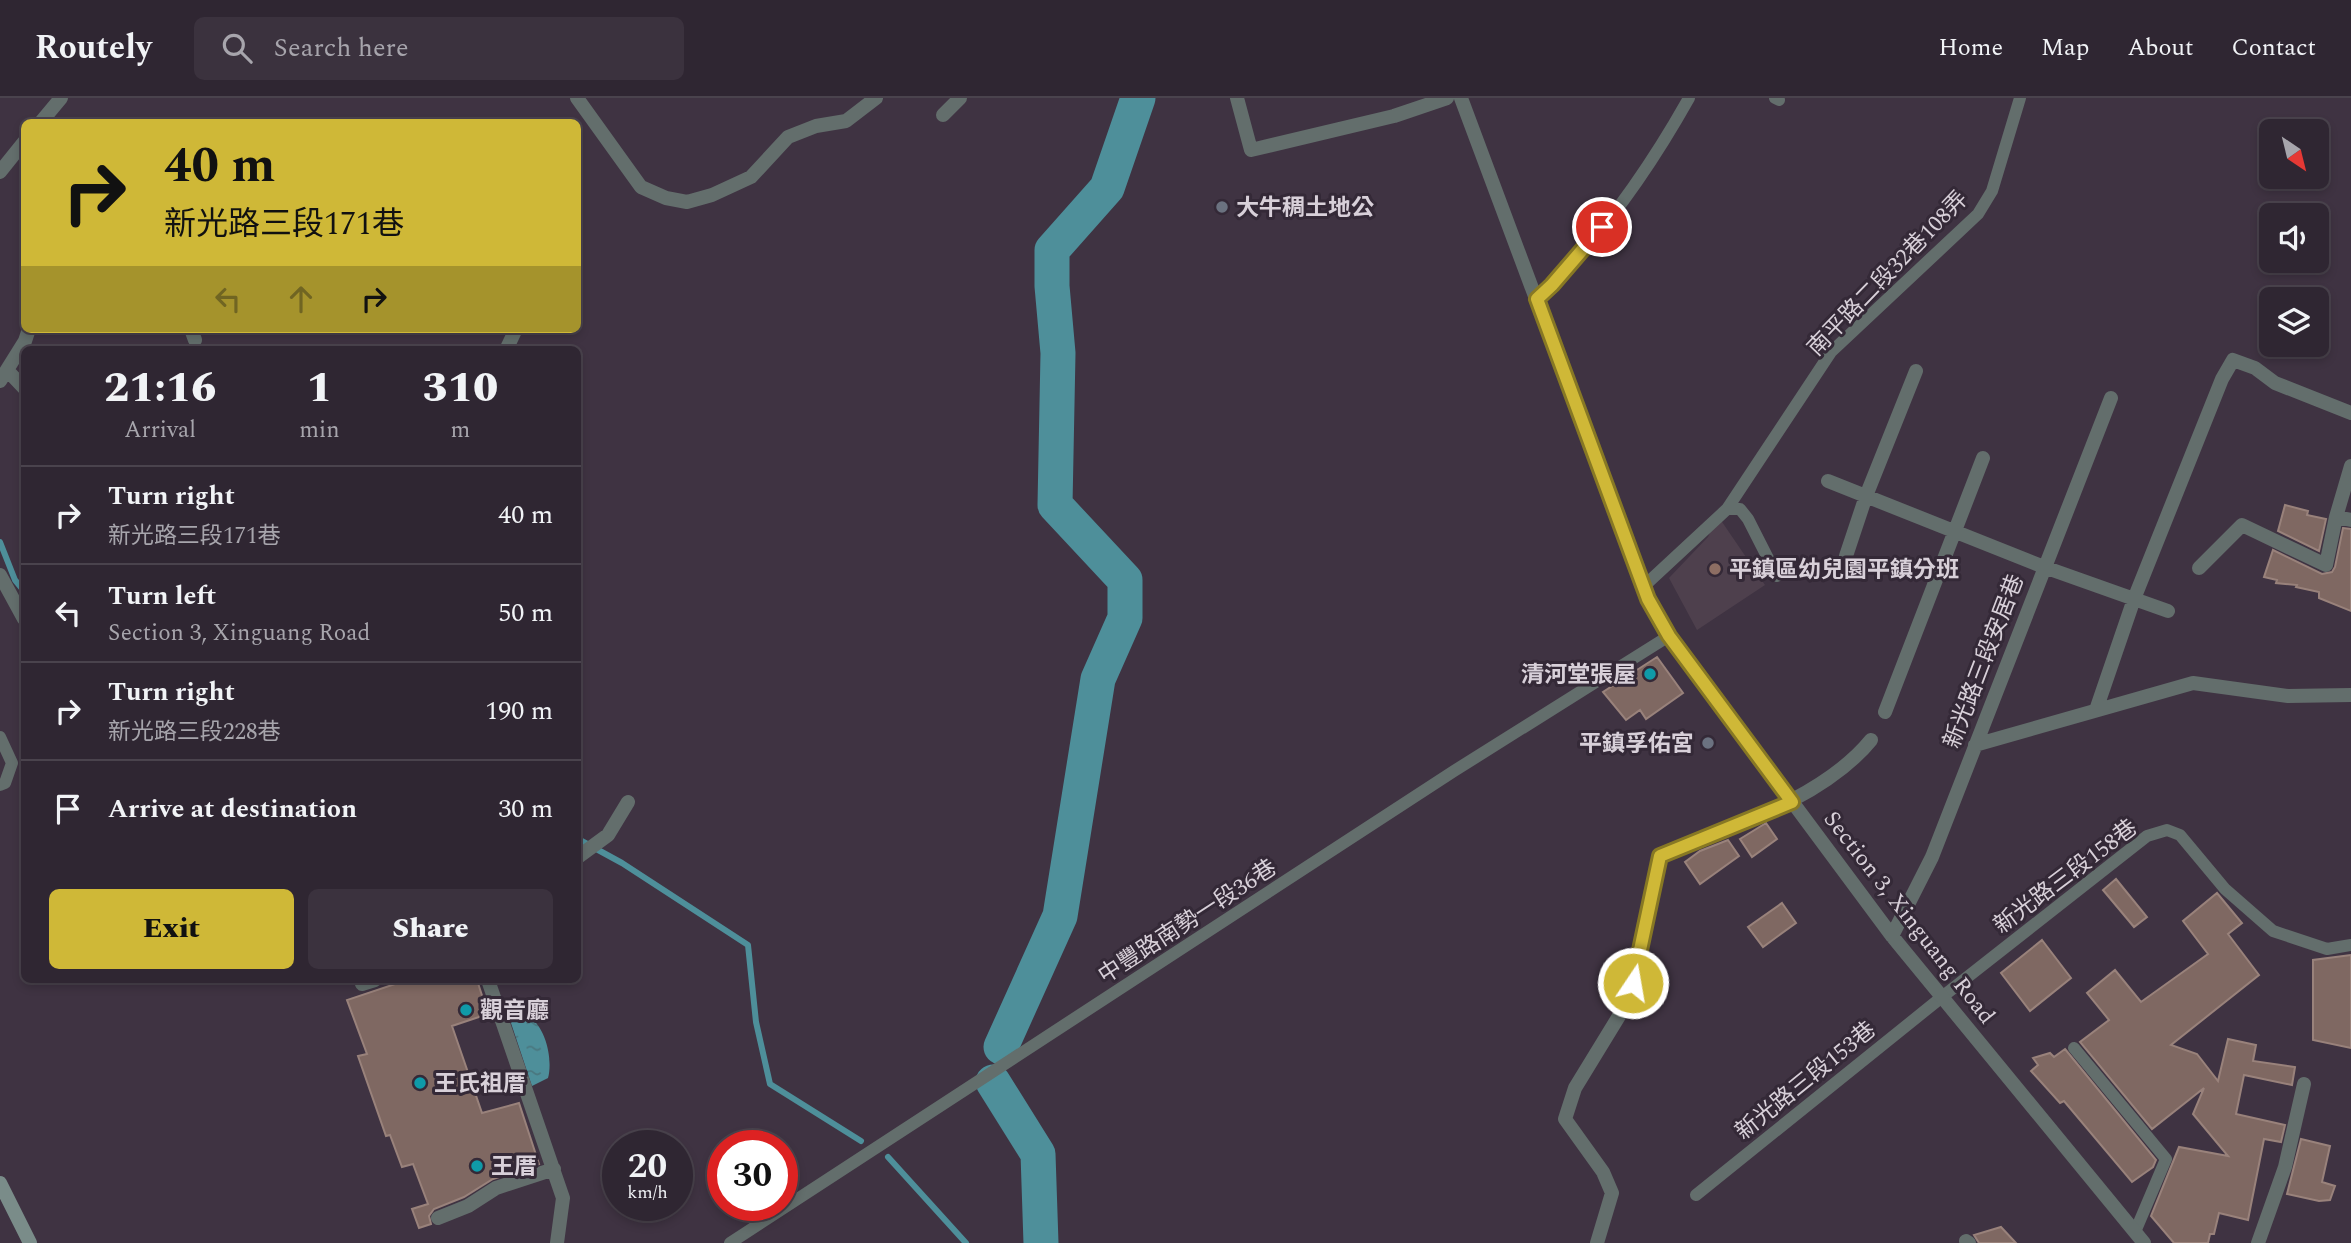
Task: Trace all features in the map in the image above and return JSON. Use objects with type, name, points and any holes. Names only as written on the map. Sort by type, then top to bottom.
[{"type":"main road","points":[[0,1183],[30,1243]]},
{"type":"street","points":[[44,119],[61,98]]},
{"type":"street","points":[[582,101],[640,187],[666,198],[687,202],[712,195],[751,177],[788,137],[816,126],[846,121],[876,98]]},
{"type":"street","points":[[943,115],[960,98]]},
{"type":"street","points":[[1237,98],[1251,150],[1394,116],[1447,98]]},
{"type":"street","name":"Section 3, Xinguang Road","points":[[1461,98],[1643,587],[1669,636],[1892,936],[2139,1237]]},
{"type":"street","points":[[579,119],[582,101]]},
{"type":"street","points":[[0,172],[21,146]]},
{"type":"street","points":[[21,347],[3,376],[21,386]]},
{"type":"street","points":[[2096,710],[2134,599],[2221,379],[2233,360],[2255,368],[2275,383],[2351,413]]},
{"type":"street","points":[[1846,556],[1866,496],[1916,371]]},
{"type":"street","name":"新光路三段安居巷","points":[[1892,936],[1932,857],[2111,398]]},
{"type":"street","points":[[1885,712],[1983,458]]},
{"type":"street","points":[[2199,568],[2242,525],[2326,565],[2344,519],[2351,466]]},
{"type":"street","points":[[1828,481],[2044,567],[2168,611]]},
{"type":"street","points":[[0,575],[21,613]]},
{"type":"street","points":[[1975,745],[2193,683],[2288,696],[2351,695]]},
{"type":"street","points":[[1597,1243],[1612,1193],[1603,1172],[1565,1119],[1575,1088],[1619,1016],[1633,983],[1660,856],[1792,802],[1857,758],[1871,740]]},
{"type":"street","points":[[581,854],[608,835],[628,802]]},
{"type":"street","points":[[489,983],[564,1198],[557,1243]]},
{"type":"street","points":[[2258,1243],[2285,1167],[2304,1084]]},
{"type":"street","points":[[438,1218],[468,1206],[496,1188],[554,1169]]},
{"type":"lane","points":[[1537,299],[1602,227],[1642,176],[1689,98]]},
{"type":"lane","name":"南平路二段32巷108弄","points":[[1643,587],[1727,509],[1831,352],[1978,214],[1992,191],[2020,98]]},
{"type":"lane","points":[[1727,509],[1740,509],[1748,519],[1777,576]]},
{"type":"lane","name":"中豐路南勢一段36巷","points":[[730,1243],[1454,771],[1669,636]]},
{"type":"lane","points":[[0,737],[12,763],[5,783],[0,785]]},
{"type":"lane","name":"新光路三段158巷","points":[[1941,997],[2147,836],[2167,830],[2180,835],[2225,888],[2273,931],[2326,949],[2351,945]]},
{"type":"lane","name":"新光路三段153巷","points":[[1696,1195],[1941,997]]},
{"type":"lane","points":[[2074,1048],[2166,1159],[2139,1237]]},
{"type":"shaded area","name":"平鎮區幼兒園平鎮分班","points":[[1718,516],[1765,585],[1697,630],[1669,578],[1708,537]]},
{"type":"water","points":[[507,1011],[529,1017],[540,1028],[547,1044],[550,1062],[548,1078],[532,1086]]},
{"type":"building","points":[[2285,505],[2308,511],[2307,515],[2326,519],[2319,551],[2278,531]]},
{"type":"building","points":[[2343,528],[2351,529],[2351,611],[2319,598],[2319,592],[2296,587],[2297,585],[2276,583],[2277,580],[2264,577],[2273,550],[2322,574],[2332,572]]},
{"type":"building","name":"清河堂張屋","points":[[1657,657],[1683,693],[1646,719],[1640,710],[1626,720],[1603,692]]},
{"type":"building","points":[[1766,823],[1777,839],[1752,857],[1740,839]]},
{"type":"building","points":[[1728,840],[1739,856],[1700,884],[1685,862],[1700,851]]},
{"type":"building","points":[[2116,879],[2147,917],[2134,927],[2103,890]]},
{"type":"building","points":[[2217,893],[2242,923],[2228,934],[2259,975],[2171,1045],[2197,1054],[2218,1081],[2228,1039],[2256,1045],[2253,1061],[2295,1067],[2292,1085],[2244,1075],[2236,1114],[2285,1125],[2281,1142],[2264,1139],[2248,1220],[2219,1213],[2214,1234],[2210,1234],[2208,1243],[2174,1243],[2151,1216],[2179,1147],[2228,1156],[2193,1114],[2204,1088],[2152,1129],[2080,1042],[2109,1020],[2087,993],[2115,970],[2141,1002],[2208,954],[2183,921]]},
{"type":"building","points":[[1782,903],[1796,923],[1763,947],[1748,927]]},
{"type":"building","points":[[2042,940],[2071,978],[2030,1011],[2001,973]]},
{"type":"building","points":[[2351,955],[2351,1048],[2313,1040],[2313,960]]},
{"type":"building","points":[[398,983],[478,983],[488,1014],[452,1026],[482,1113],[519,1103],[539,1164],[493,1179],[464,1197],[434,1209],[429,1216],[431,1224],[419,1228],[412,1209],[428,1204],[413,1164],[402,1167],[390,1135],[386,1136],[358,1056],[367,1054],[347,1000]]},
{"type":"building","points":[[2065,1049],[2156,1160],[2153,1167],[2132,1182],[2064,1101],[2060,1103],[2031,1071],[2038,1065],[2033,1058],[2050,1053],[2054,1057]]},
{"type":"building","points":[[2301,1139],[2330,1146],[2322,1182],[2335,1186],[2330,1200],[2319,1201],[2287,1194]]},
{"type":"building","points":[[2001,1227],[2016,1243],[1979,1243],[1974,1235]]},
{"type":"waterway","points":[[1001,1047],[1060,916],[1098,679],[1125,618],[1125,580],[1055,505],[1058,353],[1052,250],[1107,188],[1138,98]]},
{"type":"waterway","points":[[0,542],[15,580],[21,587]]},
{"type":"waterway","points":[[581,841],[622,863],[748,945],[756,1022],[770,1084],[861,1141]]},
{"type":"waterway","points":[[993,1082],[1038,1154],[1041,1243]]},
{"type":"waterway","points":[[888,1157],[966,1243]]},
{"type":"place","name":"大牛稠土地公","points":[[1222,207]]},
{"type":"place","name":"平鎮區幼兒園平鎮分班","points":[[1715,569]]},
{"type":"place","name":"清河堂張屋","points":[[1650,674]]},
{"type":"place","name":"平鎮孚佑宮","points":[[1708,743]]},
{"type":"place","name":"觀音廳","points":[[466,1010]]},
{"type":"place","name":"王氏祖厝","points":[[420,1083]]},
{"type":"place","name":"王厝","points":[[477,1166]]},
{"type":"route","points":[[1602,227],[1537,299],[1648,599],[1669,636],[1792,802],[1660,856],[1633,983]]}]
